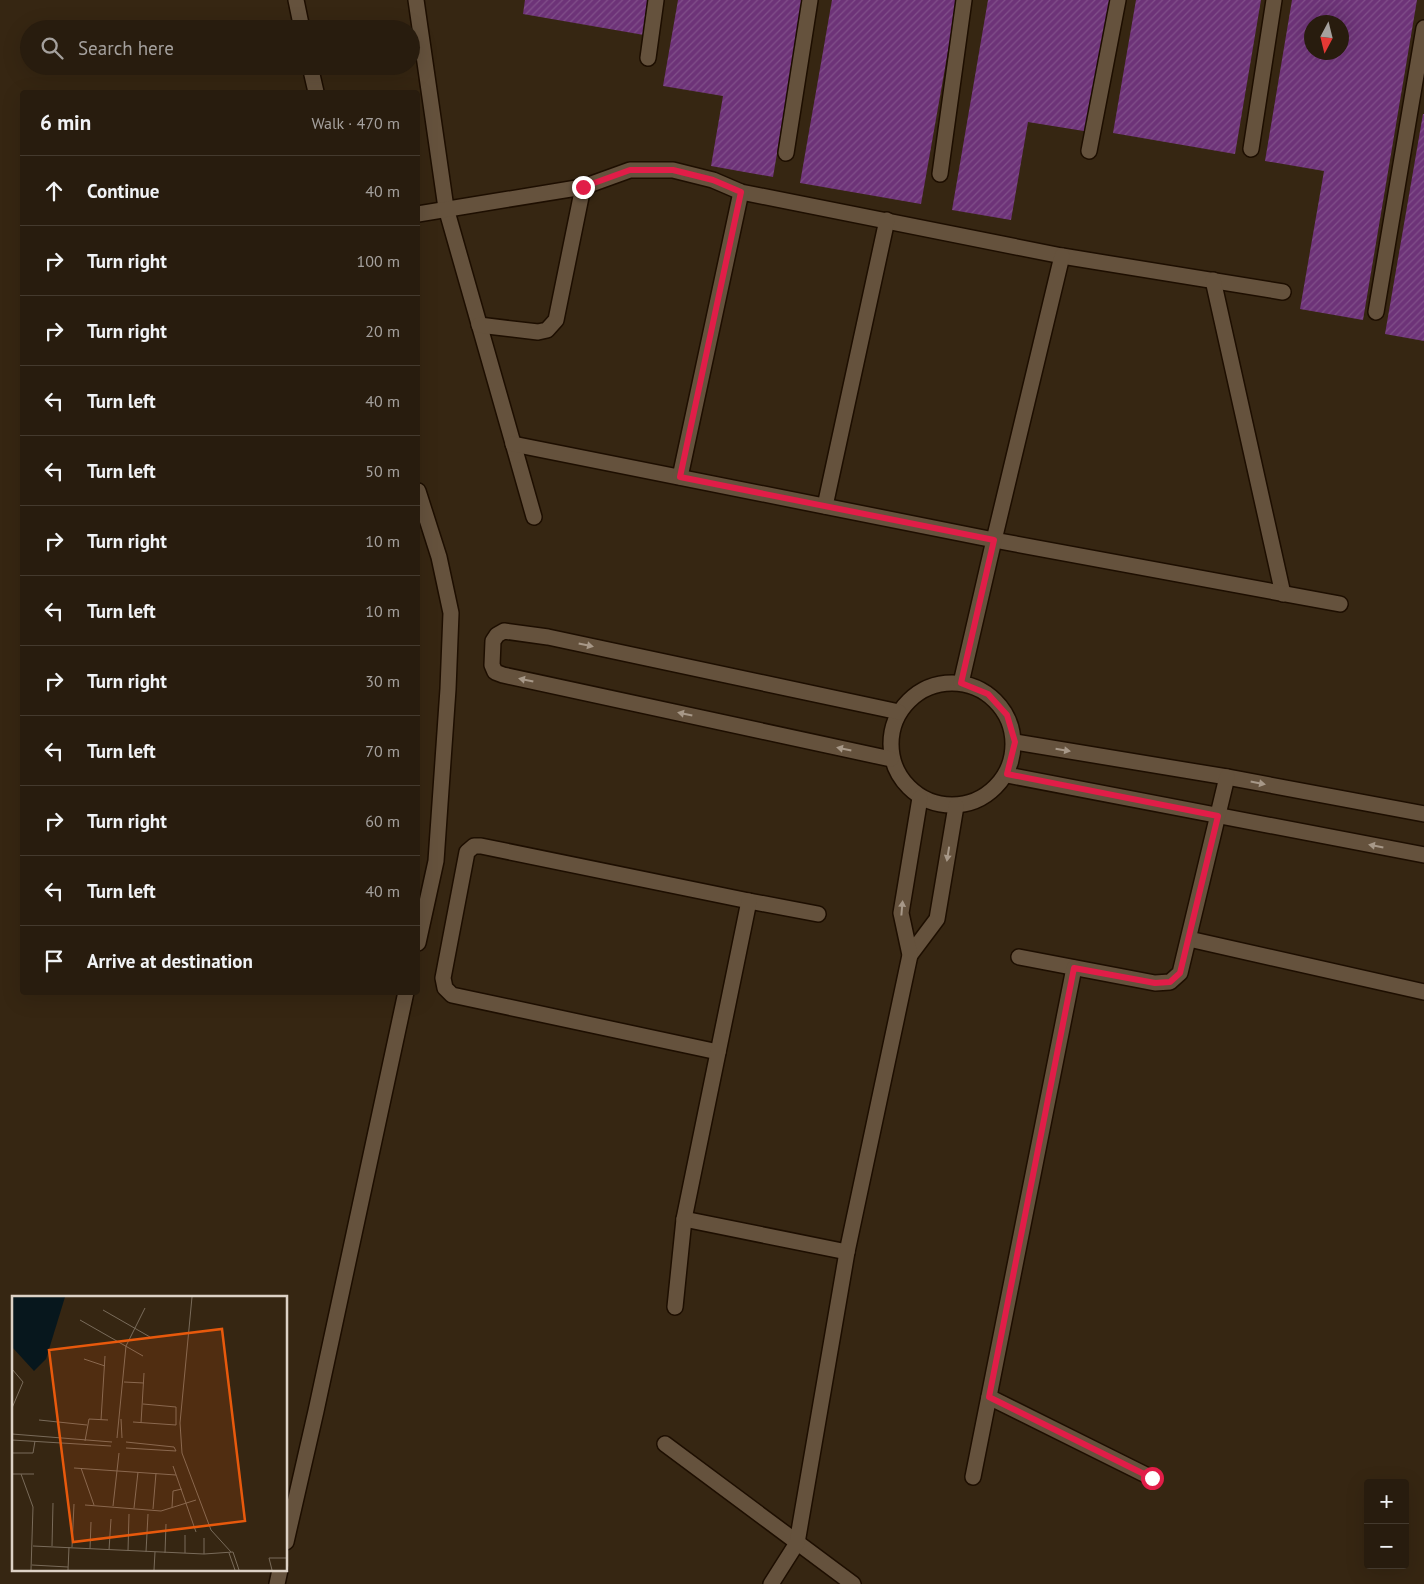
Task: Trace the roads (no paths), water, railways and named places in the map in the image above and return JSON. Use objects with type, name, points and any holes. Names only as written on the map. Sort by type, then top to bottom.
[{"type":"street","points":[[296,0],[300,20]]},
{"type":"street","points":[[416,0],[419,20]]},
{"type":"street","points":[[648,58],[656,0]]},
{"type":"street","points":[[786,153],[810,0]]},
{"type":"street","points":[[940,174],[964,0]]},
{"type":"street","points":[[1089,151],[1118,0]]},
{"type":"street","points":[[1251,149],[1274,0]]},
{"type":"street","points":[[420,28],[446,208],[534,517]]},
{"type":"street","points":[[1376,312],[1424,28]]},
{"type":"street","points":[[312,75],[316,90]]},
{"type":"street","points":[[420,214],[583,187],[630,170],[673,170],[713,180],[741,192],[1062,256],[1282,292]]},
{"type":"street","points":[[479,325],[538,332],[547,330],[556,320],[583,187]]},
{"type":"street","points":[[680,477],[741,192]]},
{"type":"street","points":[[825,506],[887,220]]},
{"type":"street","points":[[961,683],[1062,256]]},
{"type":"street","points":[[1213,280],[1283,594]]},
{"type":"street","points":[[513,444],[994,540],[1340,604]]},
{"type":"street","points":[[420,497],[439,557],[451,613],[448,689],[436,861],[420,934]]},
{"type":"street","points":[[891,759],[503,675],[496,672],[492,665],[493,641],[497,635],[504,631],[548,637],[899,712]]},
{"type":"street","points":[[961,683],[988,694],[1007,715],[1015,742],[1007,774],[984,798],[956,806],[920,798],[904,783],[891,759],[891,735],[899,712],[915,694],[938,684],[961,683]]},
{"type":"street","points":[[1015,742],[1226,777],[1424,814]]},
{"type":"street","points":[[1007,774],[1424,855]]},
{"type":"street","points":[[1019,958],[1155,983],[1170,982],[1180,973],[1226,777]]},
{"type":"street","points":[[771,1584],[797,1543],[847,1252],[910,955],[901,913],[920,798]]},
{"type":"street","points":[[910,955],[937,919],[956,806]]},
{"type":"street","points":[[718,1052],[452,995],[445,988],[443,978],[467,852],[474,846],[481,846],[818,914]]},
{"type":"street","points":[[675,1307],[684,1219],[749,901]]},
{"type":"street","points":[[1189,939],[1424,992]]},
{"type":"street","points":[[973,1477],[1074,968]]},
{"type":"street","points":[[288,1533],[405,995]]},
{"type":"street","points":[[684,1219],[847,1252]]},
{"type":"street","points":[[989,1397],[1152,1478]]},
{"type":"street","points":[[666,1444],[853,1584]]}]
